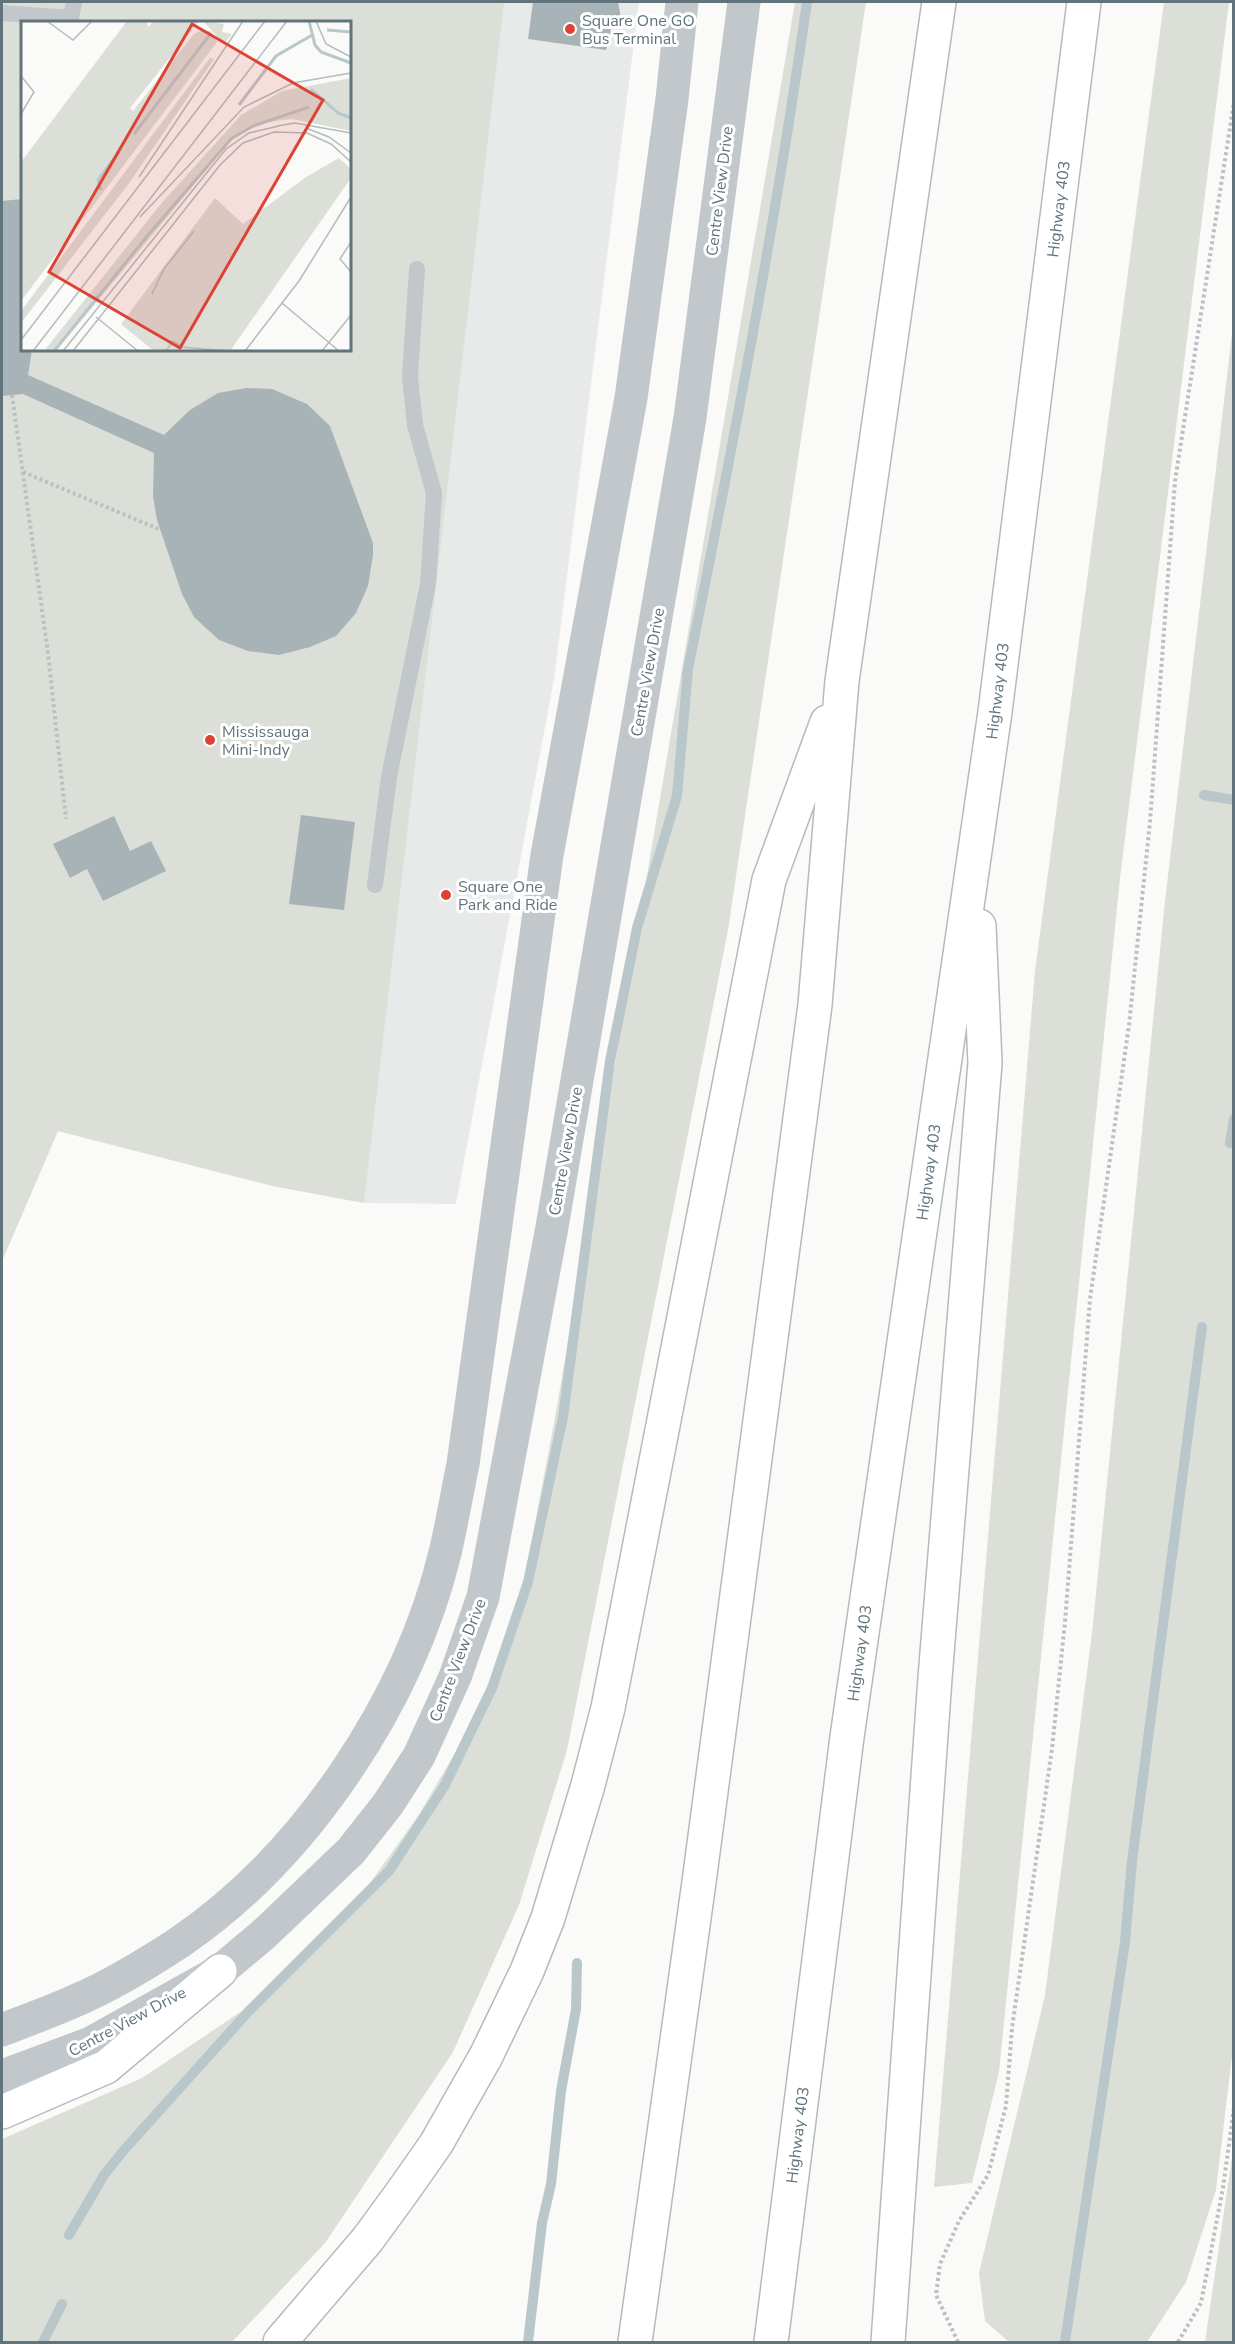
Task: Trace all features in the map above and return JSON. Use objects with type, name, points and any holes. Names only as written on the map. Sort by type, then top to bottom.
[{"type":"main road","points":[[635,2343],[699,1882],[815,1005],[842,681],[939,2]]},
{"type":"main road","name":"Highway 403","points":[[771,2343],[847,1737],[994,712],[1084,2]]},
{"type":"main road","points":[[280,2343],[368,2239],[436,2144],[476,2073],[528,1971],[548,1918],[588,1785],[608,1707],[770,880],[842,681]]},
{"type":"main road","points":[[888,2343],[934,1690],[985,1063],[975,846]]},
{"type":"main road","points":[[2,2112],[106,2067],[220,1971]]},
{"type":"street","points":[[2,2030],[79,2000],[156,1958],[214,1916],[245,1889],[300,1832],[356,1755],[385,1709],[420,1628],[445,1554],[463,1464],[547,855],[631,398],[672,99],[682,2]]},
{"type":"street","name":"Centre View Drive","points":[[2,2076],[91,2043],[220,1971],[312,1890],[351,1851],[388,1804],[419,1756],[455,1677],[483,1597],[552,1227],[690,417],[744,2]]},
{"type":"lane","points":[[2,13],[71,18],[74,2]]},
{"type":"lane","points":[[375,885],[389,777],[428,584],[434,504],[434,493],[415,425],[410,377],[417,269]]},
{"type":"path","points":[[958,2343],[936,2295],[940,2264],[959,2221],[988,2175],[1006,2106],[1012,2028],[1052,1749],[1065,1622],[1090,1299],[1129,1025],[1150,822],[1175,482],[1233,102]]},
{"type":"path","points":[[12,395],[48,653],[66,819]]},
{"type":"path","points":[[23,471],[161,530]]},
{"type":"path","points":[[1178,2343],[1201,2303],[1223,2188],[1233,2107]]},
{"type":"shaded area","name":"Mississauga Mini-Indy","points":[[2,2],[639,2],[554,679],[456,1204],[364,1203],[273,1186],[58,1131],[2,1261]]},
{"type":"shaded area","name":"Mississauga Mini-Indy","points":[[2,2],[504,2],[364,1203],[273,1186],[58,1131],[2,1261]]},
{"type":"shaded area","points":[[795,2],[866,2],[728,930],[567,1750],[519,1905],[453,2052],[325,2243],[232,2342],[2,2342],[2,2139],[142,2078],[254,2003],[340,1925],[418,1816],[482,1707],[524,1581],[555,1418]]},
{"type":"shaded area","points":[[1164,2],[1229,2],[1120,878],[999,2072],[972,2183],[934,2187],[1035,971]]},
{"type":"shaded area","points":[[1233,325],[1233,2047],[1216,2190],[1186,2282],[1147,2342],[1009,2342],[985,2321],[979,2273],[1045,1995],[1092,1633],[1165,901]]},
{"type":"shaded area","points":[[1233,2150],[1233,2342],[1205,2342]]},
{"type":"building","name":"Square One GO Bus Terminal","points":[[533,2],[618,2],[622,23],[610,23],[611,35],[606,50],[528,39]]},
{"type":"building","points":[[21,199],[21,351],[32,351],[28,375],[164,435],[190,410],[218,393],[246,388],[272,389],[307,404],[330,426],[373,543],[368,586],[356,613],[336,636],[310,647],[279,655],[248,651],[219,640],[194,617],[182,594],[157,520],[153,496],[154,453],[23,394],[2,396],[2,201]]},
{"type":"building","points":[[301,815],[355,822],[344,910],[289,904]]},
{"type":"building","points":[[114,816],[130,851],[151,841],[166,871],[103,901],[87,869],[70,878],[53,844]]},
{"type":"waterway","points":[[687,674],[752,339],[807,2]]},
{"type":"waterway","points":[[69,2235],[104,2175],[124,2150],[248,2012],[389,1871],[445,1785],[492,1688],[528,1582],[563,1417],[610,1061],[637,928],[677,796],[688,669]]},
{"type":"waterway","points":[[1204,795],[1234,800]]},
{"type":"waterway","points":[[1230,1143],[1234,1119]]},
{"type":"waterway","points":[[1065,2342],[1125,1942],[1132,1861],[1202,1327]]},
{"type":"waterway","points":[[528,2342],[542,2223],[551,2184],[561,2091],[576,2009],[577,1963]]},
{"type":"waterway","points":[[43,2342],[62,2304]]},
{"type":"place","name":"Square One GO Bus Terminal","points":[[570,29]]},
{"type":"place","name":"Mississauga Mini-Indy","points":[[210,740]]},
{"type":"place","name":"Square One Park and Ride","points":[[446,895]]}]
